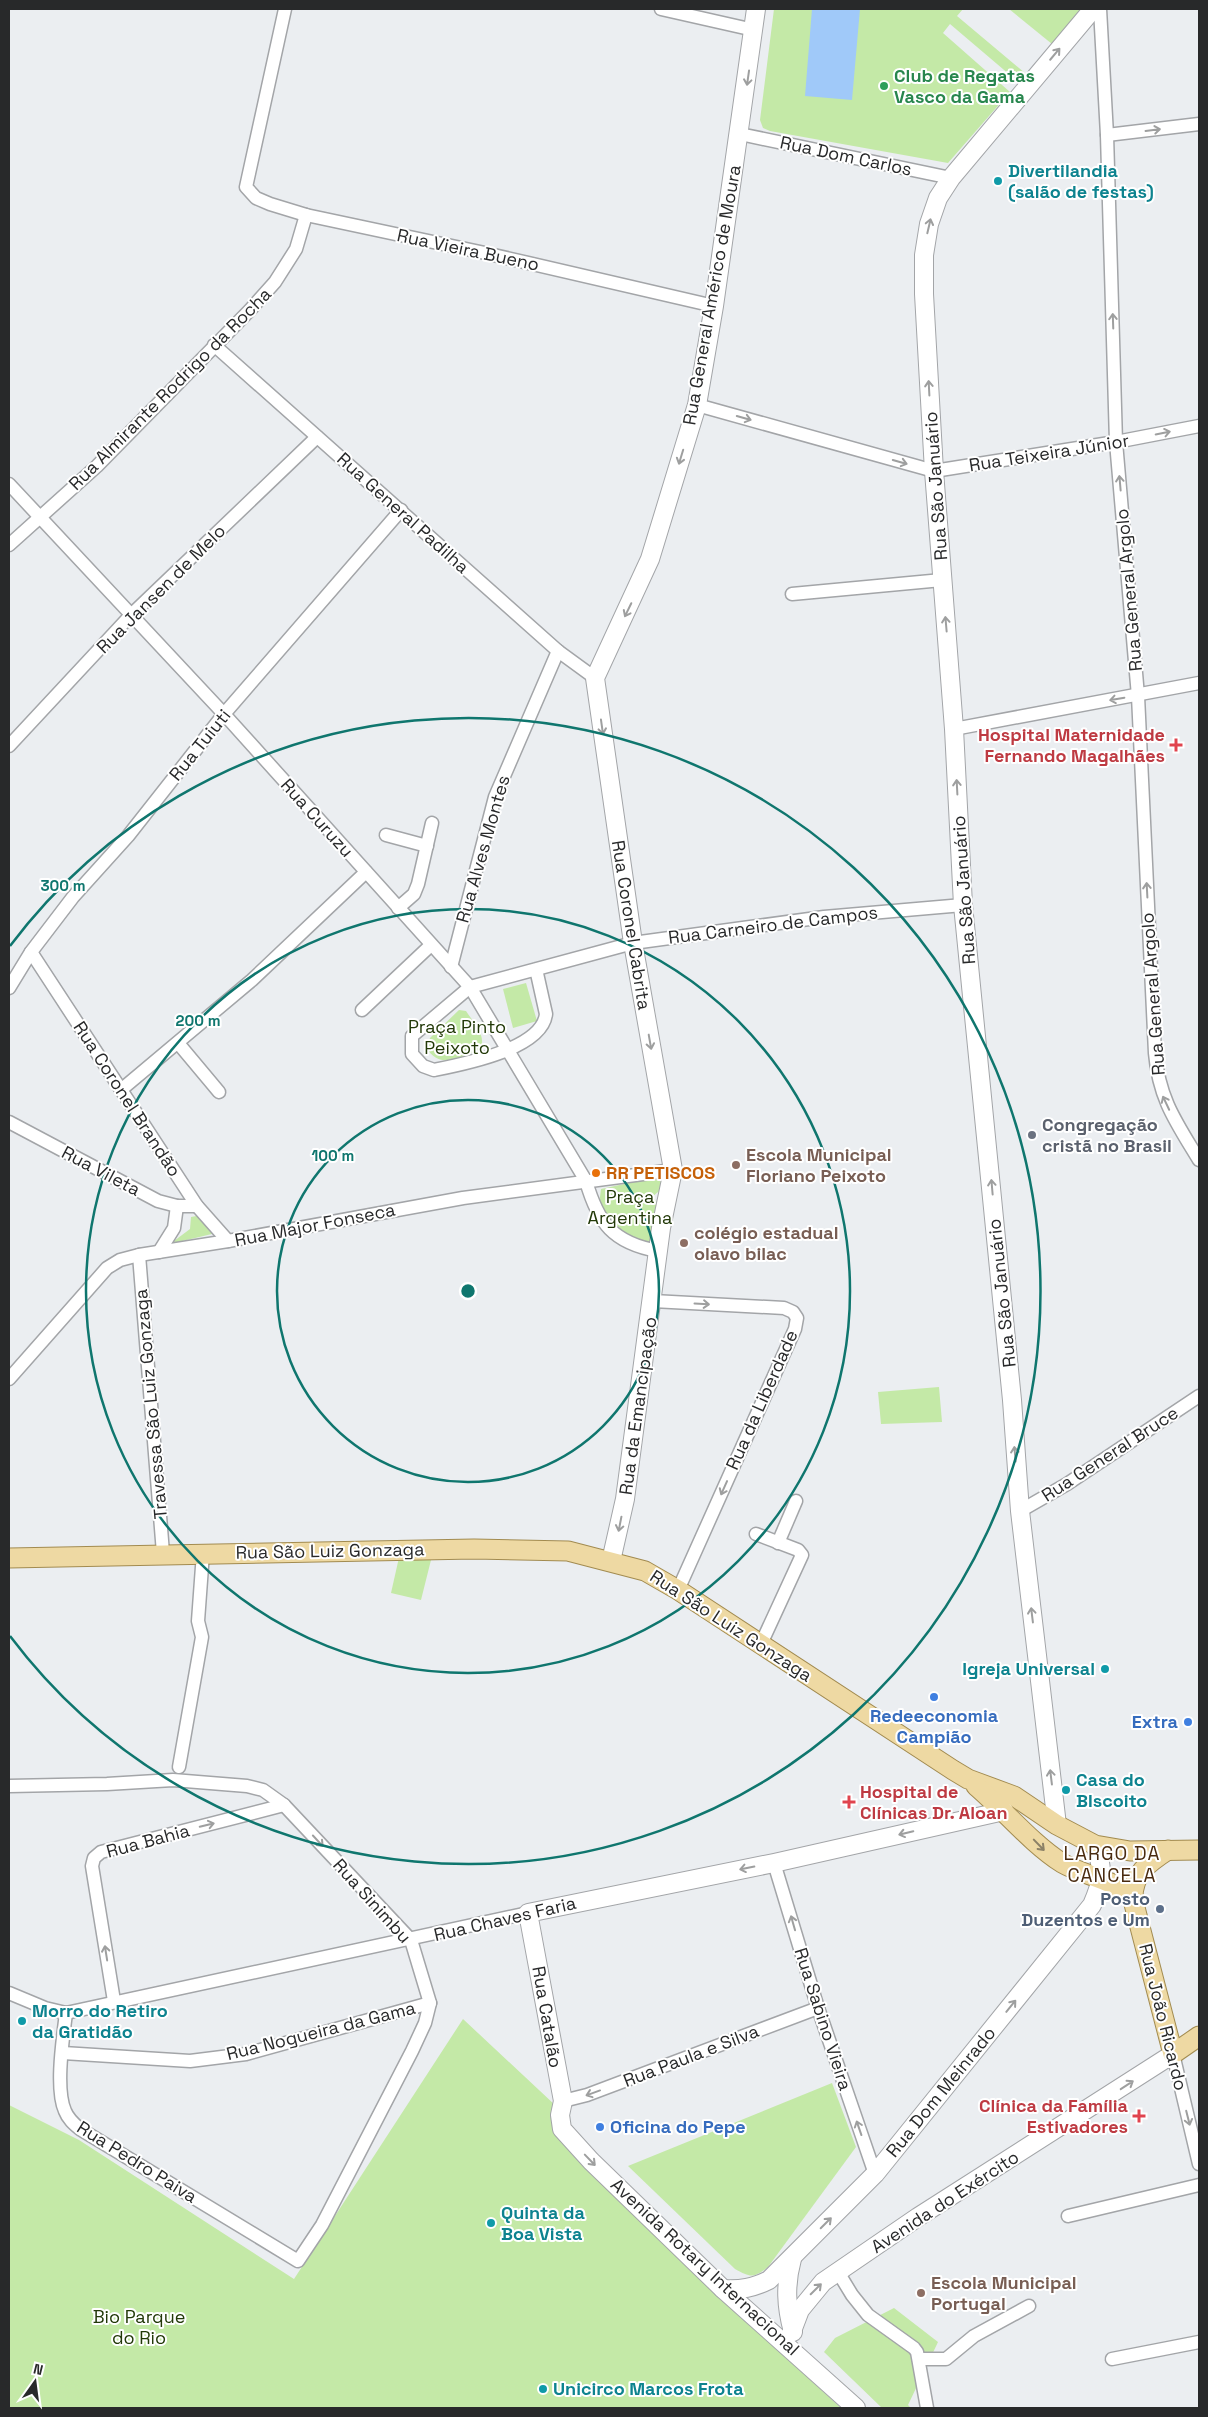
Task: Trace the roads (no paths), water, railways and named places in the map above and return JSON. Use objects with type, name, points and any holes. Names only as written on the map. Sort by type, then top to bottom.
[{"type":"main road","name":"Rua São Luiz Gonzaga","points":[[9,1558],[163,1553],[506,1549],[568,1551],[611,1561],[645,1571],[678,1590],[968,1779],[1014,1796],[1057,1825],[1095,1844],[1130,1851],[1199,1850]]},
{"type":"main road","points":[[968,1779],[1045,1851],[1078,1871],[1102,1879],[1126,1891],[1133,1900]]},
{"type":"main road","points":[[1004,1811],[1057,1825]]},
{"type":"main road","points":[[1133,1900],[1137,1876],[1151,1861],[1168,1850]]},
{"type":"main road","name":"Rua João Ricardo","points":[[1133,1900],[1173,2054]]},
{"type":"main road","name":"Avenida do Exército","points":[[1173,2054],[1199,2036]]},
{"type":"street","name":"Rua Vieira Bueno","points":[[285,9],[249,168],[246,186],[249,193],[270,204],[306,215],[485,252],[714,306]]},
{"type":"street","points":[[661,9],[754,30]]},
{"type":"street","name":"Rua General Américo de Moura","points":[[595,678],[650,560],[697,405],[740,134],[756,9]]},
{"type":"street","name":"Rua São Januário","points":[[1057,1825],[1020,1511],[1012,1400],[963,905],[954,728],[934,472],[924,294],[924,255],[929,224],[938,198],[952,178],[1093,9]]},
{"type":"street","name":"Rua General Argolo","points":[[1100,9],[1107,135],[1116,442],[1138,696],[1156,1075],[1164,1101],[1199,1160]]},
{"type":"street","points":[[1107,135],[1199,124]]},
{"type":"street","name":"Rua Dom Carlos","points":[[740,134],[952,178]]},
{"type":"street","name":"Rua Almirante Rodrigo da Rocha","points":[[9,545],[97,466],[250,310],[275,282],[296,249],[306,215]]},
{"type":"street","name":"Rua General Padilha","points":[[214,345],[558,651],[595,678]]},
{"type":"street","name":"Rua Teixeira Júnior","points":[[697,405],[934,472],[1116,442],[1199,426]]},
{"type":"street","name":"Rua Jansen de Melo","points":[[9,746],[130,616],[317,436]]},
{"type":"street","name":"Rua Curuzu","points":[[9,484],[130,616],[224,714],[470,987],[506,1051],[586,1181]]},
{"type":"street","name":"Rua Tuiuti","points":[[9,988],[31,952],[73,898],[128,836],[224,714],[401,510]]},
{"type":"street","points":[[792,594],[942,580]]},
{"type":"street","name":"Rua Alves Montes","points":[[451,966],[494,797],[558,651]]},
{"type":"street","name":"Rua Coronel Cabrita","points":[[595,678],[633,942],[673,1170]]},
{"type":"street","points":[[954,728],[1138,696],[1199,683]]},
{"type":"street","points":[[398,908],[414,894],[418,884],[432,823]]},
{"type":"street","points":[[386,835],[427,846]]},
{"type":"street","points":[[122,1090],[252,980],[366,872]]},
{"type":"street","name":"Rua Carneiro de Campos","points":[[470,987],[633,942],[824,917],[963,905]]},
{"type":"street","points":[[362,1010],[431,944]]},
{"type":"street","name":"Rua Coronel Brandão","points":[[31,952],[197,1206],[228,1241]]},
{"type":"street","points":[[470,987],[412,1036],[412,1054],[423,1066],[434,1070],[506,1051],[538,1033],[545,1021],[546,1014],[536,969]]},
{"type":"street","points":[[178,1043],[220,1092]]},
{"type":"street","name":"Rua Vileta","points":[[9,1122],[158,1201],[177,1206],[197,1206]]},
{"type":"street","points":[[586,1181],[597,1211],[613,1232],[636,1247],[658,1250],[673,1170]]},
{"type":"street","name":"Rua Major Fonseca","points":[[9,1379],[107,1268],[120,1260],[139,1255],[228,1241],[462,1198],[673,1170]]},
{"type":"street","points":[[159,1252],[174,1228],[177,1206]]},
{"type":"street","name":"Rua da Emancipação","points":[[611,1561],[625,1499],[653,1301],[658,1250]]},
{"type":"street","name":"Travessa São Luiz Gonzaga","points":[[139,1255],[163,1553]]},
{"type":"street","name":"Rua da Liberdade","points":[[653,1301],[784,1308],[793,1312],[797,1318],[795,1329],[678,1590]]},
{"type":"street","name":"Rua General Bruce","points":[[1020,1511],[1067,1484],[1199,1396]]},
{"type":"street","points":[[778,1543],[796,1501]]},
{"type":"street","points":[[756,1534],[798,1550],[802,1555],[761,1644]]},
{"type":"street","points":[[179,1766],[202,1636],[202,1628],[198,1621],[204,1553]]},
{"type":"street","name":"Rua Sinimbu","points":[[9,1786],[107,1784],[173,1780],[247,1786],[263,1790],[284,1805],[411,1940],[430,2003]]},
{"type":"street","name":"Rua Bahia","points":[[114,2001],[92,1866],[94,1858],[101,1852],[284,1805]]},
{"type":"street","name":"Rua Chaves Faria","points":[[9,1992],[45,2008],[66,2013],[114,2001],[411,1940],[528,1913],[774,1863],[1004,1811]]},
{"type":"street","name":"Rua Dom Meinrado","points":[[723,2289],[739,2290],[755,2287],[769,2280],[875,2174],[1092,1905],[1102,1879],[1102,1865],[1095,1844]]},
{"type":"street","name":"Rua Sabino Vieira","points":[[774,1863],[818,2008],[875,2174]]},
{"type":"street","name":"Rua Catalão","points":[[528,1913],[563,2101],[561,2122]]},
{"type":"street","name":"Rua Nogueira da Gama","points":[[63,2053],[190,2061],[246,2054],[430,2003]]},
{"type":"street","name":"Rua Pedro Paiva","points":[[66,2013],[60,2077],[64,2110],[70,2120],[80,2129],[298,2261],[322,2225],[412,2051],[425,2024],[430,2003]]},
{"type":"street","name":"Rua Paula e Silva","points":[[563,2101],[587,2096],[818,2008]]},
{"type":"street","name":"Rua João Ricardo","points":[[1173,2054],[1199,2164]]},
{"type":"street","name":"Avenida do Exército","points":[[792,2331],[800,2310],[809,2296],[823,2282],[918,2217],[1173,2054]]},
{"type":"street","name":"Avenida Rotary Internacional","points":[[561,2122],[565,2134],[591,2161],[723,2289],[856,2408]]},
{"type":"street","points":[[1068,2216],[1199,2185]]},
{"type":"street","points":[[792,2258],[786,2282],[786,2307],[799,2349],[810,2365]]},
{"type":"street","points":[[838,2272],[852,2295],[868,2315],[914,2348],[919,2359],[927,2408]]},
{"type":"street","points":[[919,2359],[939,2361],[946,2359],[974,2336],[1029,2306]]},
{"type":"street","points":[[1112,2360],[1199,2342]]},
{"type":"water","points":[[812,9],[860,9],[852,100],[805,96]]},
{"type":"place","name":"Club de Regatas Vasco da Gama","points":[[884,86]]},
{"type":"place","name":"Divertilandia (salão de festas)","points":[[998,181]]},
{"type":"place","name":"Hospital Maternidade Fernando Magalhães","points":[[1176,745]]},
{"type":"place","name":"Congregação cristã no Brasil","points":[[1032,1135]]},
{"type":"place","name":"Escola Municipal Floriano Peixoto","points":[[736,1165]]},
{"type":"place","name":"RR PETISCOS","points":[[596,1173]]},
{"type":"place","name":"colégio estadual olavo bilac","points":[[684,1243]]},
{"type":"place","name":"Igreja Universal","points":[[1105,1669]]},
{"type":"place","name":"Redeeconomia Campião","points":[[934,1697]]},
{"type":"place","name":"Extra","points":[[1188,1722]]},
{"type":"place","name":"Casa do BIscoito","points":[[1066,1790]]},
{"type":"place","name":"Hospital de Clínicas Dr. Aloan","points":[[849,1802]]},
{"type":"place","name":"Posto Duzentos e Um","points":[[1160,1909]]},
{"type":"place","name":"Morro do Retiro da Gratidão","points":[[22,2021]]},
{"type":"place","name":"Clínica da Família Estivadores","points":[[1139,2116]]},
{"type":"place","name":"Oficina do Pepe","points":[[600,2127]]},
{"type":"place","name":"Quinta da Boa Vista","points":[[491,2223]]},
{"type":"place","name":"Escola Municipal Portugal","points":[[921,2293]]},
{"type":"place","name":"Unicirco Marcos Frota","points":[[543,2389]]},
{"type":"district","name":"LARGO DA CANCELA","points":[[1112,1864]]},
{"type":"park label","name":"Praça Pinto Peixoto","points":[[457,1037]]},
{"type":"park label","name":"Praça Argentina","points":[[630,1207]]},
{"type":"park label","name":"Bio Parque do Rio","points":[[139,2327]]}]
